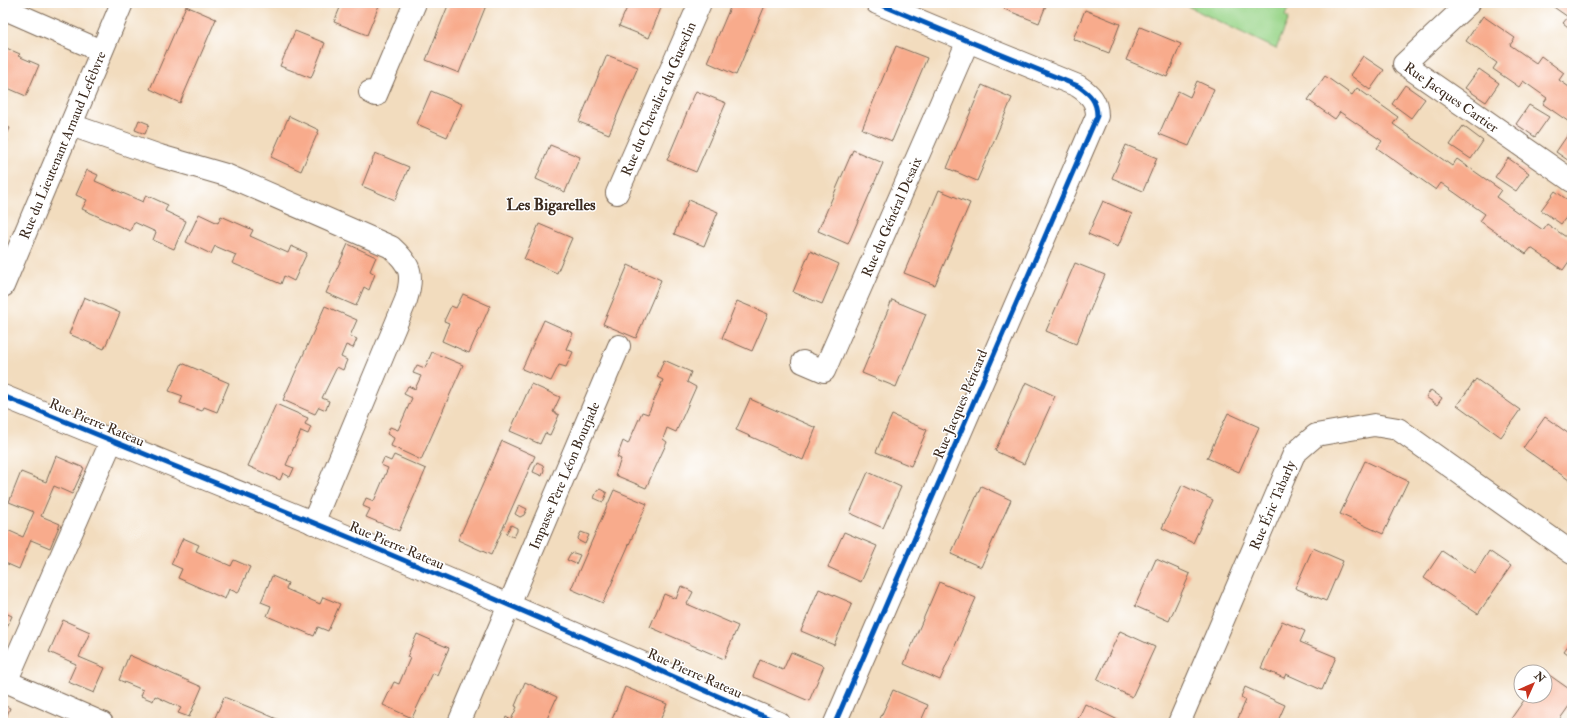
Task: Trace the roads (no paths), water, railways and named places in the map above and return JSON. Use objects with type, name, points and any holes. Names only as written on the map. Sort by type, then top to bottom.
[{"type":"street","name":"Rue du Lieutenant Arnaud Lefebvre","points":[[3,286],[122,3]]},
{"type":"street","points":[[370,92],[376,95],[415,3]]},
{"type":"street","name":"Rue du Chevalier du Guesclin","points":[[617,193],[700,3]]},
{"type":"street","points":[[877,3],[968,42]]},
{"type":"street","name":"Rue Jacques Cartier","points":[[1469,3],[1404,64],[1572,181]]},
{"type":"street","points":[[3,8],[101,51]]},
{"type":"street","name":"Rue Jacques Péricard","points":[[835,723],[1095,122],[1097,108],[1090,94],[1078,86],[968,42]]},
{"type":"street","name":"Rue du Général Desaix","points":[[803,362],[824,371],[968,42]]},
{"type":"street","points":[[71,125],[160,156],[226,175],[391,247],[406,263],[412,280],[406,300],[313,522]]},
{"type":"street","name":"Impasse Père Léon Bourjade","points":[[459,723],[510,606],[619,346]]},
{"type":"street","name":"Rue Pierre Rateau","points":[[3,396],[111,442],[313,522],[779,723]]},
{"type":"street","name":"Rue Éric Tabarly","points":[[1179,723],[1294,454],[1316,435],[1374,425],[1398,429],[1572,553]]},
{"type":"street","points":[[102,723],[5,681],[111,442]]},
{"type":"district","name":"Les Bigarelles","points":[[551,204]]}]
